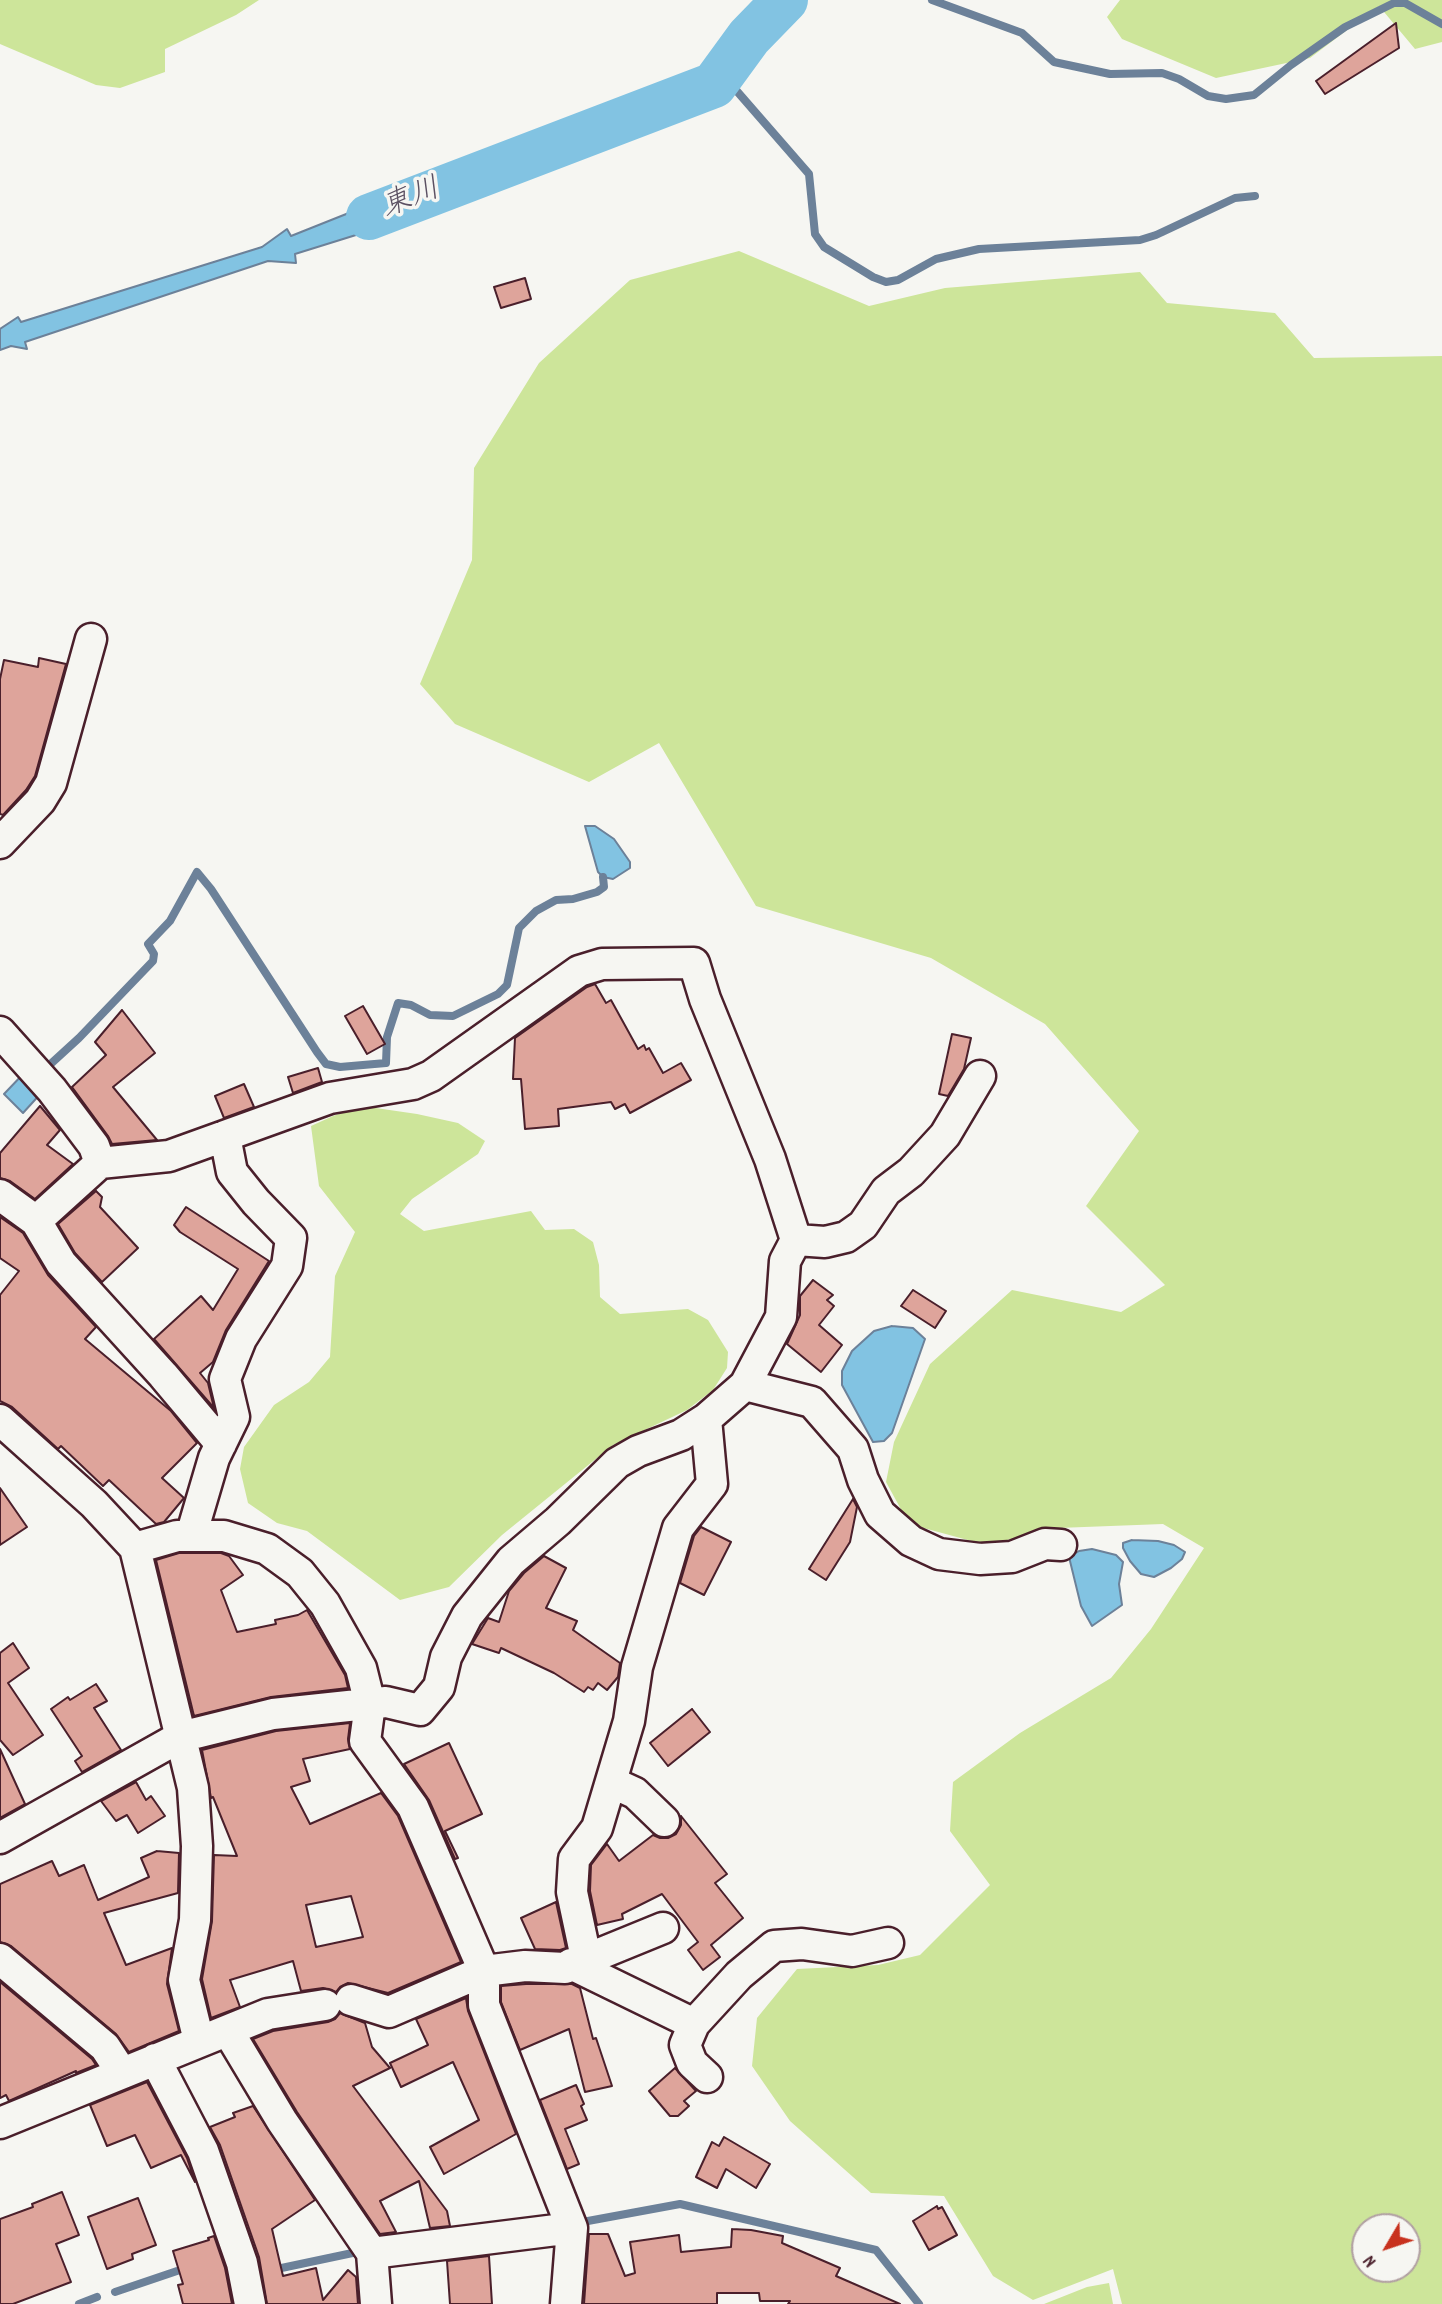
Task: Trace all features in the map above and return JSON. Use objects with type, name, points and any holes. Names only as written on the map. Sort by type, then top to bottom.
[{"type":"street","points":[[0,843],[40,801],[51,783],[91,639]]},
{"type":"street","points":[[0,1838],[180,1737],[273,1714],[386,1702],[420,1710],[439,1688],[446,1657],[467,1616],[511,1561],[558,1521],[618,1463],[638,1451],[681,1435],[706,1419],[745,1385],[782,1317],[785,1261],[796,1240],[770,1159],[705,999],[694,963],[601,964],[579,971],[431,1076],[413,1084],[330,1098],[169,1156],[100,1163],[36,1221]]},
{"type":"street","points":[[0,1032],[52,1090],[94,1146],[100,1163]]},
{"type":"street","points":[[796,1240],[825,1242],[846,1237],[863,1224],[886,1191],[911,1172],[945,1135],[980,1076]]},
{"type":"street","points":[[191,1536],[214,1458],[234,1417],[225,1379],[241,1339],[287,1266],[291,1238],[256,1202],[232,1172],[225,1136]]},
{"type":"street","points":[[0,1195],[36,1221],[61,1263],[163,1375],[220,1444]]},
{"type":"street","points":[[745,1385],[812,1402],[853,1449],[863,1480],[880,1514],[911,1541],[939,1554],[980,1559],[1012,1558],[1045,1544],[1061,1545]]},
{"type":"street","points":[[579,1961],[572,1892],[574,1859],[597,1828],[629,1721],[637,1667],[678,1528],[712,1484],[706,1419]]},
{"type":"street","points":[[0,1420],[94,1504],[135,1548],[193,1788],[197,1846],[195,1920],[184,1980],[199,2041]]},
{"type":"street","points":[[135,1548],[177,1536],[224,1536],[267,1549],[300,1573],[325,1604],[361,1668],[370,1704],[365,1741],[413,1807],[484,1971],[484,2005],[572,2228],[566,2304]]},
{"type":"street","points":[[611,1782],[635,1793],[664,1821]]},
{"type":"street","points":[[0,2123],[268,2014],[338,2002],[389,2012],[484,1971],[524,1965],[565,1968],[663,1928]]},
{"type":"street","points":[[706,2077],[692,2063],[685,2045],[694,2024],[739,1975],[774,1946],[802,1944],[852,1951],[888,1943]]},
{"type":"street","points":[[0,1959],[105,2047],[122,2073]]},
{"type":"street","points":[[579,1961],[694,2024]]},
{"type":"street","points":[[228,2031],[282,2121],[372,2253],[376,2304]]},
{"type":"street","points":[[155,2059],[203,2151],[242,2263],[250,2304]]},
{"type":"street","points":[[372,2253],[572,2228]]},
{"type":"green space","points":[[0,0],[259,0],[236,15],[165,49],[165,72],[120,88],[96,85],[0,44]]},
{"type":"green space","points":[[1120,0],[1442,0],[1442,42],[1415,49],[1379,6],[1310,58],[1216,78],[1122,39],[1107,17]]},
{"type":"green space","points":[[739,251],[869,306],[945,288],[1140,272],[1167,303],[1275,313],[1314,358],[1442,356],[1442,2304],[1122,2304],[1113,2269],[1033,2300],[993,2276],[944,2196],[871,2193],[790,2121],[752,2066],[757,2018],[797,1969],[878,1965],[920,1955],[990,1885],[950,1831],[953,1782],[1020,1733],[1111,1678],[1151,1629],[1204,1548],[1163,1524],[1058,1528],[986,1545],[909,1524],[886,1482],[894,1442],[930,1364],[1012,1290],[1121,1312],[1165,1285],[1086,1206],[1139,1131],[1045,1024],[931,958],[756,906],[659,743],[589,782],[455,724],[420,684],[472,560],[474,468],[539,363],[630,280]]},
{"type":"green space","points":[[362,1106],[458,1123],[485,1141],[478,1154],[412,1199],[400,1214],[424,1231],[531,1211],[545,1230],[574,1229],[593,1242],[599,1265],[600,1297],[620,1314],[688,1309],[708,1320],[728,1352],[727,1368],[713,1390],[687,1410],[613,1445],[502,1535],[449,1587],[400,1600],[307,1531],[277,1523],[248,1503],[240,1469],[244,1447],[274,1405],[309,1382],[330,1357],[335,1276],[355,1232],[319,1186],[311,1126]]},
{"type":"green space","points":[[1109,2283],[1113,2304],[1044,2304],[1087,2287]]},
{"type":"water","points":[[419,185],[430,203],[356,235],[295,254],[296,263],[268,261],[25,342],[27,349],[11,346],[0,350],[0,329],[18,317],[21,322],[262,247],[287,229],[291,236]]},
{"type":"water","points":[[585,826],[595,826],[614,839],[630,862],[630,868],[613,879],[603,877],[598,872]]},
{"type":"water","points":[[26,1071],[43,1091],[23,1113],[4,1094]]},
{"type":"water","points":[[892,1326],[913,1328],[925,1339],[892,1433],[884,1441],[873,1442],[842,1385],[842,1371],[852,1351],[874,1331]]},
{"type":"water","points":[[1132,1540],[1158,1541],[1174,1545],[1185,1552],[1182,1559],[1171,1568],[1154,1577],[1141,1574],[1130,1561],[1123,1543]]},
{"type":"water","points":[[1092,1549],[1116,1555],[1123,1562],[1119,1584],[1122,1605],[1092,1626],[1081,1606],[1069,1557],[1079,1551]]},
{"type":"building","points":[[1396,23],[1399,48],[1325,94],[1316,81]]},
{"type":"building","points":[[525,278],[531,299],[501,308],[494,287]]},
{"type":"building","points":[[39,658],[66,664],[35,776],[3,815],[0,814],[0,679],[4,660],[38,667]]},
{"type":"building","points":[[595,984],[606,1003],[611,1000],[638,1049],[644,1045],[646,1050],[649,1048],[663,1073],[681,1063],[691,1080],[630,1113],[625,1104],[615,1109],[611,1102],[558,1109],[559,1126],[525,1129],[521,1079],[513,1079],[515,1038]]},
{"type":"building","points":[[363,1006],[385,1044],[367,1054],[345,1016]]},
{"type":"building","points":[[122,1010],[155,1053],[113,1087],[157,1140],[112,1144],[72,1087],[106,1055],[95,1042]]},
{"type":"building","points":[[952,1034],[971,1038],[964,1069],[948,1096],[939,1094]]},
{"type":"building","points":[[318,1068],[322,1082],[293,1093],[288,1077]]},
{"type":"building","points":[[244,1084],[254,1107],[224,1118],[215,1096]]},
{"type":"building","points":[[40,1106],[60,1130],[47,1145],[73,1164],[35,1199],[10,1181],[0,1178],[0,1153]]},
{"type":"building","points":[[96,1191],[102,1197],[100,1207],[138,1248],[102,1282],[75,1253],[58,1224]]},
{"type":"building","points":[[186,1207],[269,1261],[226,1330],[213,1362],[200,1373],[208,1383],[214,1408],[154,1339],[201,1296],[213,1310],[238,1269],[180,1232],[174,1225]]},
{"type":"building","points":[[0,1217],[23,1233],[48,1275],[96,1327],[85,1339],[171,1411],[197,1443],[162,1478],[184,1498],[164,1522],[156,1524],[109,1480],[103,1486],[61,1446],[58,1449],[12,1407],[0,1401],[0,1295],[19,1271],[0,1258]]},
{"type":"building","points":[[813,1280],[833,1295],[827,1300],[834,1306],[819,1325],[842,1345],[821,1372],[787,1344],[800,1315],[800,1296]]},
{"type":"building","points":[[913,1290],[946,1311],[935,1328],[901,1306]]},
{"type":"building","points":[[0,1488],[27,1527],[0,1545]]},
{"type":"building","points":[[853,1499],[857,1507],[850,1542],[826,1580],[809,1569]]},
{"type":"building","points":[[701,1527],[731,1542],[704,1595],[680,1583],[694,1536]]},
{"type":"building","points":[[179,1553],[221,1553],[229,1556],[243,1575],[221,1590],[237,1632],[276,1624],[275,1620],[307,1610],[345,1675],[348,1688],[271,1697],[194,1716],[156,1560]]},
{"type":"building","points":[[544,1556],[566,1568],[546,1608],[577,1621],[573,1630],[620,1663],[618,1677],[607,1690],[598,1683],[593,1690],[588,1687],[584,1692],[554,1673],[501,1648],[499,1653],[472,1644],[488,1618],[499,1622],[509,1591],[524,1573]]},
{"type":"building","points":[[13,1643],[29,1668],[8,1683],[43,1735],[13,1755],[0,1740],[0,1653]]},
{"type":"building","points":[[96,1684],[107,1701],[94,1708],[121,1750],[82,1772],[75,1761],[82,1756],[51,1709],[68,1697],[70,1700]]},
{"type":"building","points":[[692,1709],[710,1732],[668,1766],[650,1743]]},
{"type":"building","points":[[350,1723],[350,1749],[303,1759],[310,1781],[291,1787],[310,1824],[381,1793],[398,1816],[461,1962],[388,1993],[348,1983],[336,1992],[323,1988],[301,1991],[293,1961],[230,1980],[240,2007],[211,2018],[202,1979],[212,1921],[214,1855],[237,1856],[213,1797],[211,1798],[202,1750],[276,1731]],"holes":[[[351,1896],[363,1937],[316,1947],[306,1905]]]},
{"type":"building","points":[[449,1743],[482,1814],[445,1831],[458,1858],[455,1859],[429,1800],[404,1764]]},
{"type":"building","points":[[0,1749],[25,1804],[0,1818]]},
{"type":"building","points":[[136,1782],[146,1800],[151,1796],[165,1816],[138,1833],[127,1815],[116,1821],[101,1801]]},
{"type":"building","points":[[681,1816],[727,1874],[715,1883],[743,1918],[711,1945],[720,1957],[703,1970],[688,1950],[698,1942],[662,1894],[622,1914],[623,1919],[597,1925],[590,1891],[591,1865],[607,1844],[619,1861],[653,1835],[668,1838],[676,1834],[681,1825]]},
{"type":"building","points":[[157,1851],[179,1853],[178,1893],[104,1913],[126,1965],[172,1948],[167,1984],[179,2031],[129,2052],[116,2034],[11,1946],[0,1942],[0,1884],[52,1861],[59,1876],[84,1865],[98,1900],[149,1877],[141,1858]]},
{"type":"building","points":[[556,1902],[566,1948],[535,1949],[521,1918]]},
{"type":"building","points":[[0,1982],[96,2065],[76,2071],[9,2101],[6,2095],[0,2098]]},
{"type":"building","points":[[572,1984],[580,1988],[593,2039],[596,2038],[612,2086],[585,2092],[569,2029],[520,2050],[501,2002],[501,1986]]},
{"type":"building","points":[[466,1998],[468,2011],[516,2134],[444,2174],[430,2147],[479,2120],[453,2062],[401,2087],[390,2063],[428,2045],[416,2019]]},
{"type":"building","points":[[340,2013],[365,2023],[372,2047],[390,2068],[353,2086],[447,2211],[450,2226],[430,2228],[419,2181],[380,2201],[396,2232],[380,2234],[297,2112],[253,2039],[273,2031],[328,2022]]},
{"type":"building","points":[[675,2068],[696,2091],[684,2101],[689,2106],[678,2116],[670,2116],[649,2091]]},
{"type":"building","points":[[147,2082],[187,2158],[195,2182],[181,2155],[151,2168],[135,2135],[107,2146],[90,2105]]},
{"type":"building","points":[[576,2085],[587,2120],[565,2129],[579,2164],[567,2169],[540,2100]]},
{"type":"building","points":[[253,2106],[315,2200],[272,2229],[283,2276],[316,2268],[323,2300],[348,2270],[356,2277],[358,2304],[267,2304],[259,2257],[220,2145],[210,2127],[235,2117],[233,2113]]},
{"type":"building","points":[[724,2137],[770,2164],[756,2188],[726,2169],[717,2188],[696,2177],[712,2142],[719,2146]]},
{"type":"building","points":[[62,2192],[79,2235],[56,2244],[71,2282],[13,2304],[0,2304],[0,2219],[33,2207],[32,2204]]},
{"type":"building","points":[[138,2198],[156,2245],[132,2254],[133,2259],[107,2269],[88,2217]]},
{"type":"building","points":[[937,2206],[938,2209],[942,2207],[957,2235],[929,2250],[913,2221]]},
{"type":"building","points":[[732,2229],[783,2236],[782,2243],[840,2268],[836,2276],[900,2304],[788,2304],[790,2301],[760,2301],[759,2293],[717,2293],[717,2304],[584,2304],[589,2234],[608,2234],[625,2276],[635,2273],[630,2242],[679,2235],[681,2252],[731,2247]]},
{"type":"building","points":[[214,2236],[225,2268],[232,2304],[183,2304],[178,2285],[183,2284],[173,2251]]},
{"type":"building","points":[[489,2256],[492,2304],[450,2304],[447,2261]]},
{"type":"waterway","name":"東川","points":[[369,217],[714,85],[749,37],[785,0]]},
{"type":"waterway","points":[[932,0],[1022,33],[1054,62],[1110,74],[1162,73],[1179,79],[1208,96],[1226,99],[1254,95],[1345,27],[1394,3],[1405,3],[1442,24]]},
{"type":"waterway","points":[[722,74],[809,174],[815,234],[824,247],[886,282],[898,280],[936,259],[979,249],[1140,240],[1235,198],[1255,196]]},
{"type":"waterway","points":[[44,1070],[79,1038],[153,961],[154,954],[148,944],[170,921],[197,872],[211,889],[317,1052],[326,1064],[340,1067],[386,1063],[387,1037],[398,1003],[411,1005],[430,1015],[453,1016],[498,994],[507,985],[519,928],[536,911],[556,900],[573,899],[597,892],[604,887],[603,877]]},
{"type":"waterway","points":[[577,2223],[680,2204],[876,2250],[919,2304]]},
{"type":"waterway","points":[[272,2270],[362,2251]]},
{"type":"waterway","points":[[115,2292],[177,2271]]},
{"type":"waterway","points":[[79,2304],[97,2297]]}]
